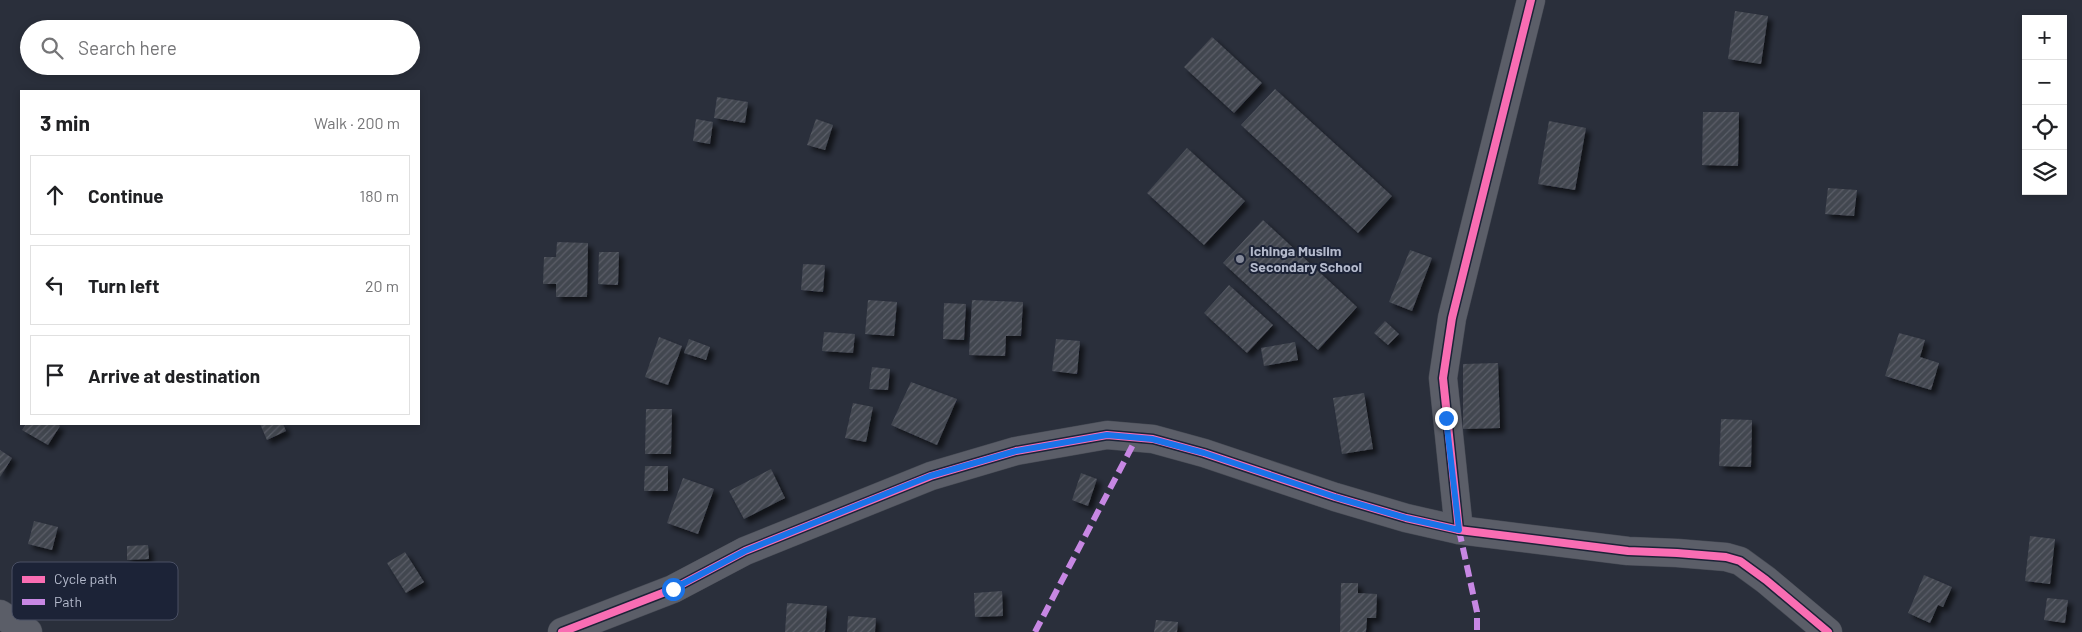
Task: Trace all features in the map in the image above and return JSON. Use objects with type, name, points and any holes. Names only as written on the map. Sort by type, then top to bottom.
[{"type":"street","points":[[1459,530],[1442,378],[1452,318],[1531,0]]},
{"type":"street","points":[[562,632],[673,589],[745,551],[930,476],[1016,451],[1107,435],[1152,439],[1204,453],[1335,497],[1406,518],[1459,530],[1628,551],[1726,557],[1740,561],[1766,580],[1828,632]]},
{"type":"street","points":[[0,614],[28,632]]},
{"type":"building","points":[[1735,11],[1768,16],[1761,64],[1728,59]]},
{"type":"building","points":[[1212,37],[1262,83],[1234,113],[1184,67]]},
{"type":"building","points":[[1275,89],[1392,196],[1358,233],[1241,125]]},
{"type":"building","points":[[717,97],[748,102],[745,123],[714,118]]},
{"type":"building","points":[[1703,112],[1739,112],[1738,166],[1702,165]]},
{"type":"building","points":[[696,119],[713,122],[710,144],[693,141]]},
{"type":"building","points":[[816,119],[833,125],[825,150],[807,145]]},
{"type":"building","points":[[1549,121],[1586,128],[1575,190],[1538,184]]},
{"type":"building","points":[[1187,148],[1245,201],[1204,245],[1147,193]]},
{"type":"building","points":[[1828,188],[1857,190],[1854,216],[1825,214]]},
{"type":"building","points":[[1263,220],[1357,307],[1318,350],[1223,263]]},
{"type":"building","points":[[557,242],[588,243],[587,297],[556,297],[556,284],[543,284],[544,257],[556,257]]},
{"type":"building","points":[[1410,250],[1432,258],[1412,311],[1389,302]]},
{"type":"building","points":[[599,252],[619,252],[618,285],[598,284]]},
{"type":"building","points":[[803,264],[825,265],[823,292],[801,290]]},
{"type":"building","points":[[1229,285],[1273,325],[1247,353],[1204,313]]},
{"type":"building","points":[[868,300],[897,302],[894,336],[865,334]]},
{"type":"building","points":[[972,300],[1023,302],[1021,336],[1006,336],[1005,356],[969,355]]},
{"type":"building","points":[[944,303],[966,304],[964,340],[943,339]]},
{"type":"building","points":[[1385,321],[1399,334],[1388,345],[1374,333]]},
{"type":"building","points":[[824,332],[855,334],[853,353],[822,351]]},
{"type":"building","points":[[1899,333],[1925,340],[1920,357],[1939,363],[1931,390],[1885,376]]},
{"type":"building","points":[[659,337],[682,346],[668,385],[645,377]]},
{"type":"building","points":[[689,339],[710,347],[706,360],[684,353]]},
{"type":"building","points":[[1056,339],[1080,341],[1077,374],[1052,371]]},
{"type":"building","points":[[1295,342],[1298,360],[1264,366],[1261,348]]},
{"type":"building","points":[[1498,363],[1500,428],[1463,429],[1463,364]]},
{"type":"building","points":[[872,367],[890,369],[888,390],[869,389]]},
{"type":"building","points":[[911,382],[957,399],[937,445],[891,425]]},
{"type":"building","points":[[1364,393],[1373,449],[1342,454],[1333,398]]},
{"type":"building","points":[[853,403],[873,407],[866,442],[845,438]]},
{"type":"building","points":[[646,409],[672,409],[671,454],[645,454]]},
{"type":"building","points":[[1721,419],[1752,420],[1751,467],[1719,466]]},
{"type":"building","points":[[25,425],[60,426],[48,445],[22,430]]},
{"type":"building","points":[[260,425],[283,425],[286,431],[267,440]]},
{"type":"building","points":[[0,450],[12,458],[0,477]]},
{"type":"building","points":[[645,466],[668,466],[668,491],[644,491]]},
{"type":"building","points":[[771,469],[785,498],[744,519],[729,491]]},
{"type":"building","points":[[1081,473],[1097,479],[1088,506],[1072,500]]},
{"type":"building","points":[[683,478],[714,489],[698,534],[667,523]]},
{"type":"building","points":[[34,521],[58,527],[52,550],[28,544]]},
{"type":"building","points":[[2030,536],[2055,539],[2050,584],[2025,581]]},
{"type":"building","points":[[148,545],[149,559],[127,560],[127,546]]},
{"type":"building","points":[[405,552],[424,582],[406,593],[387,563]]},
{"type":"building","points":[[1924,575],[1952,587],[1943,607],[1938,605],[1930,623],[1908,613]]},
{"type":"building","points":[[1341,583],[1358,583],[1358,593],[1377,594],[1376,618],[1367,618],[1366,632],[1340,632]]},
{"type":"building","points":[[1002,591],[1003,616],[975,617],[974,593]]},
{"type":"building","points":[[2047,598],[2068,600],[2065,623],[2044,620]]},
{"type":"building","points":[[787,603],[827,606],[825,632],[785,632]]},
{"type":"building","points":[[848,616],[876,618],[875,632],[847,632]]},
{"type":"building","points":[[1156,620],[1178,622],[1177,632],[1154,632]]},
{"type":"marked path","points":[[1035,632],[1137,437]]},
{"type":"marked path","points":[[1459,530],[1477,612],[1477,632]]},
{"type":"cycle path","points":[[1459,530],[1443,378],[1452,318],[1531,0]]},
{"type":"cycle path","points":[[562,632],[673,589],[745,551],[931,476],[1016,451],[1107,435],[1153,439],[1204,453],[1335,497],[1406,518],[1459,530],[1628,551],[1726,557],[1740,561],[1766,580],[1828,632]]},
{"type":"place","name":"Ichinga Muslim Secondary School","points":[[1240,259]]},
{"type":"route","points":[[673,589],[745,551],[930,476],[1016,451],[1107,435],[1152,439],[1204,453],[1335,497],[1406,518],[1459,530],[1446,418]]}]
